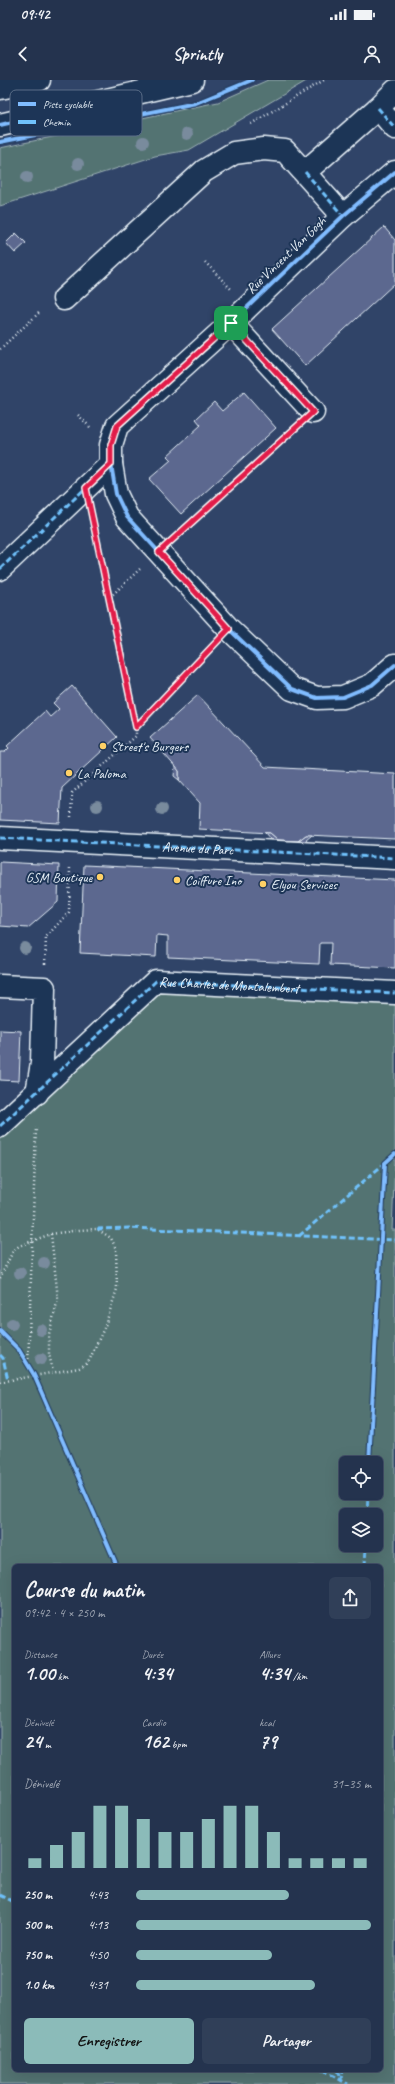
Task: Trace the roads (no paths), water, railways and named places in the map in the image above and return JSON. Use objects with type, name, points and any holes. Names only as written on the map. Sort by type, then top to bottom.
[{"type":"street","points":[[0,88],[39,80]]},
{"type":"street","points":[[142,92],[192,80]]},
{"type":"street","points":[[305,172],[378,108],[395,91]]},
{"type":"street","points":[[378,108],[395,128]]},
{"type":"street","points":[[0,115],[10,114]]},
{"type":"street","points":[[0,125],[10,123]]},
{"type":"street","points":[[54,303],[204,171],[234,153],[264,149],[285,151],[343,216]]},
{"type":"street","name":"Rue Vincent Van Gogh","points":[[395,172],[343,216],[231,323],[117,426],[111,445],[111,464],[116,494],[127,517],[229,629],[292,689],[317,698],[343,697],[372,685],[395,665]]},
{"type":"street","points":[[231,323],[313,412]]},
{"type":"street","points":[[0,569],[111,464]]},
{"type":"street","name":"Avenue du Parc","points":[[0,838],[395,858]]},
{"type":"street","name":"Rue Charles de Montalembert","points":[[0,1126],[156,981],[395,993]]},
{"type":"street","points":[[0,986],[44,988],[42,1063],[37,1093]]},
{"type":"place","name":"Street's Burgers","points":[[103,746]]},
{"type":"place","name":"La Paloma","points":[[69,773]]},
{"type":"place","name":"GSM Boutique","points":[[100,877]]},
{"type":"place","name":"Coiffure Ino","points":[[177,880]]},
{"type":"place","name":"Elyou Services","points":[[263,884]]}]
